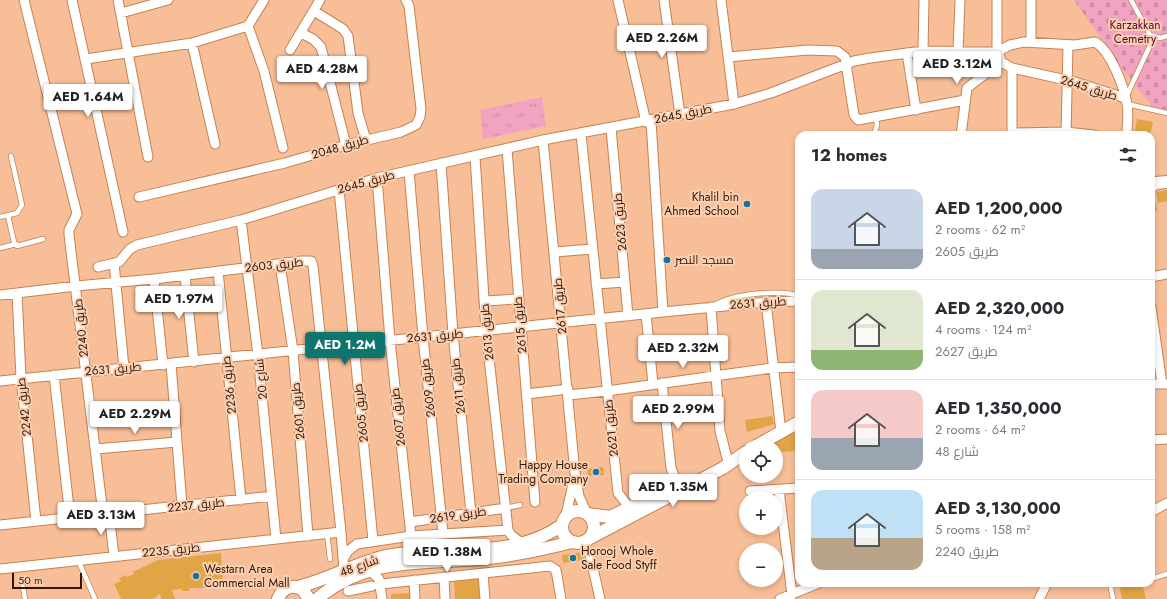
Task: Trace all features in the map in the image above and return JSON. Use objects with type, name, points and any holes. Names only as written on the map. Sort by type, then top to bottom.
[{"type":"street","name":"طريق 2240","points":[[24,0],[77,214],[71,226],[69,235],[95,449],[114,556]]},
{"type":"street","points":[[72,0],[123,232]]},
{"type":"street","points":[[118,0],[130,53],[148,158]]},
{"type":"street","points":[[121,13],[168,0]]},
{"type":"street","points":[[86,59],[192,43],[248,26],[264,0]]},
{"type":"street","points":[[290,50],[320,0]]},
{"type":"street","name":"طريق 2048","points":[[139,197],[285,163],[346,145],[409,129],[416,125],[420,117],[414,54],[406,0]]},
{"type":"street","points":[[618,0],[649,121],[662,312]]},
{"type":"street","points":[[664,0],[680,115]]},
{"type":"street","points":[[721,0],[734,104]]},
{"type":"street","points":[[923,51],[924,0]]},
{"type":"street","points":[[958,51],[960,0]]},
{"type":"street","points":[[961,131],[967,88],[969,85],[982,78],[1000,62],[997,52],[997,0]]},
{"type":"street","points":[[1031,0],[1031,42]]},
{"type":"street","points":[[314,11],[342,29],[348,36],[358,113],[366,140]]},
{"type":"street","points":[[248,26],[264,71],[283,148]]},
{"type":"street","points":[[301,33],[313,39],[321,47],[346,145]]},
{"type":"street","name":"طريق 2645","points":[[98,266],[114,263],[122,259],[130,249],[137,245],[241,220],[377,178],[543,140],[734,104],[771,93],[870,58],[923,51],[997,52],[1017,43],[1031,42],[1068,45],[1092,41],[1100,45],[1115,68],[1126,101]]},
{"type":"street","points":[[192,43],[215,144]]},
{"type":"street","points":[[1066,131],[1068,45]]},
{"type":"street","points":[[728,57],[834,50],[843,54],[847,65],[855,118],[861,121],[876,116],[965,100]]},
{"type":"street","points":[[907,53],[916,110]]},
{"type":"street","name":"طريق 2645","points":[[1000,62],[1012,68],[1066,80],[1126,101]]},
{"type":"street","points":[[1012,68],[1012,131]]},
{"type":"street","points":[[1126,101],[1127,131]]},
{"type":"street","name":"طريق 2623","points":[[611,128],[628,316]]},
{"type":"street","name":"طريق 2621","points":[[581,134],[618,493],[630,508]]},
{"type":"street","name":"طريق 2617","points":[[543,140],[555,252],[575,473],[579,496],[587,514]]},
{"type":"street","name":"طريق 2615","points":[[507,149],[535,502]]},
{"type":"street","name":"طريق 2613","points":[[475,156],[486,331],[508,530]]},
{"type":"street","name":"طريق 2611","points":[[441,164],[453,334],[471,513]]},
{"type":"street","name":"طريق 2609","points":[[409,171],[423,337],[443,534]]},
{"type":"street","name":"طريق 2607","points":[[377,178],[390,340],[411,536]]},
{"type":"street","points":[[1155,184],[1167,182]]},
{"type":"street","name":"طريق 2605","points":[[339,189],[373,542]]},
{"type":"street","name":"شارع 20","points":[[241,220],[258,355],[276,539]]},
{"type":"street","points":[[555,252],[592,249]]},
{"type":"street","name":"طريق 2603","points":[[0,295],[185,276],[280,264],[311,262],[313,266],[322,347],[346,580]]},
{"type":"street","points":[[114,263],[124,368]]},
{"type":"street","name":"طريق 2601","points":[[280,264],[293,351],[308,536]]},
{"type":"street","name":"طريق 2236","points":[[218,271],[241,500]]},
{"type":"street","points":[[1155,276],[1167,274]]},
{"type":"street","points":[[185,276],[194,362]]},
{"type":"street","points":[[154,279],[177,442],[182,506]]},
{"type":"street","points":[[596,284],[625,282]]},
{"type":"street","name":"طريق 2242","points":[[17,293],[21,378],[36,521]]},
{"type":"street","points":[[485,301],[518,299]]},
{"type":"street","name":"طريق 2631","points":[[0,381],[194,362],[390,340],[599,320],[711,307],[795,301]]},
{"type":"street","points":[[766,302],[772,368],[781,432]]},
{"type":"street","points":[[711,307],[720,431],[727,458]]},
{"type":"street","points":[[646,314],[671,468],[678,483]]},
{"type":"street","points":[[1155,329],[1165,384]]},
{"type":"street","points":[[527,394],[607,391],[716,375],[772,368],[795,367]]},
{"type":"street","points":[[54,375],[70,517]]},
{"type":"street","points":[[768,439],[795,424]]},
{"type":"street","points":[[1155,440],[1167,439]]},
{"type":"street","points":[[95,449],[177,442]]},
{"type":"street","name":"شارع 48","points":[[587,514],[610,517],[727,458],[739,454]]},
{"type":"street","name":"شارع 48","points":[[276,597],[287,587],[321,580],[346,580],[369,570],[388,565],[478,559],[539,550],[581,541],[722,468],[739,456]]},
{"type":"street","name":"طريق 2617","points":[[564,522],[570,504],[575,473]]},
{"type":"street","points":[[750,491],[795,488]]},
{"type":"street","points":[[779,490],[792,595]]},
{"type":"street","name":"طريق 2237","points":[[0,525],[272,496]]},
{"type":"street","points":[[1155,510],[1167,503]]},
{"type":"street","name":"طريق 2619","points":[[410,522],[506,508]]},
{"type":"street","points":[[581,541],[594,525],[587,514],[577,511],[572,512],[564,522],[564,535],[581,541],[590,555],[600,599]]},
{"type":"street","name":"شارع 48","points":[[316,599],[346,580],[371,560],[414,553],[467,550],[523,544],[543,537],[564,522]]},
{"type":"street","points":[[372,586],[346,580],[348,551],[357,544],[411,536],[508,530],[511,535],[523,544]]},
{"type":"street","points":[[341,532],[348,539],[357,544]]},
{"type":"street","name":"طريق 2235","points":[[0,568],[341,532]]},
{"type":"street","points":[[536,566],[539,550]]},
{"type":"street","points":[[381,584],[483,574],[536,566],[550,566],[556,570],[561,599]]},
{"type":"street","points":[[369,570],[380,579],[382,599]]},
{"type":"street","points":[[483,574],[485,599]]},
{"type":"street","points":[[444,578],[445,599]]},
{"type":"street","points":[[414,580],[415,599]]},
{"type":"street","points":[[297,586],[306,592],[309,599]]},
{"type":"street","points":[[780,599],[810,587]]},
{"type":"street","points":[[1039,599],[1045,587]]},
{"type":"lane","points":[[1131,0],[1147,30],[1154,37],[1167,36]]},
{"type":"lane","points":[[1126,101],[1154,37]]},
{"type":"lane","name":"طريق 2645","points":[[1126,101],[1167,114]]},
{"type":"lane","points":[[875,131],[877,125],[876,116]]},
{"type":"lane","points":[[0,217],[16,213],[21,208],[22,202],[12,156]]},
{"type":"lane","points":[[8,216],[16,244]]},
{"type":"lane","points":[[0,248],[16,244],[19,246],[44,239]]},
{"type":"lane","points":[[711,307],[723,300],[738,297],[779,293],[795,295]]},
{"type":"lane","points":[[506,508],[520,505]]},
{"type":"lane","points":[[327,533],[330,560]]},
{"type":"lane","points":[[78,560],[95,599]]},
{"type":"lane","points":[[1155,578],[1167,574]]},
{"type":"lane","points":[[23,587],[25,599]]},
{"type":"lane","points":[[1111,587],[1113,599]]},
{"type":"green space","name":"Karzakkan Cemetry","points":[[1074,0],[1167,0],[1167,110],[1154,109],[1130,79]]},
{"type":"green space","points":[[542,97],[546,126],[483,139],[480,110]]},
{"type":"building","points":[[1137,119],[1153,122],[1151,131],[1135,131]]},
{"type":"building","points":[[1167,190],[1167,201],[1158,203],[1156,192]]},
{"type":"building","points":[[1155,200],[1157,211],[1155,211]]},
{"type":"building","points":[[772,416],[774,424],[747,432],[745,420]]},
{"type":"building","points":[[795,430],[795,451],[783,452],[783,439],[776,439]]},
{"type":"building","name":"Happy House Trading Company","points":[[603,467],[604,475],[588,476],[587,469]]},
{"type":"building","name":"Horooj Whole Sale Food Styff","points":[[583,552],[584,560],[563,563],[562,555]]},
{"type":"building","name":"Westarn Area Commercial Mall","points":[[221,553],[223,584],[209,586],[209,588],[189,588],[189,591],[182,591],[182,589],[172,590],[175,599],[161,599],[160,594],[153,599],[121,599],[114,584],[121,581],[119,578],[134,574],[133,572],[158,560]]},
{"type":"building","points":[[478,577],[480,599],[455,599],[454,578]]},
{"type":"building","points":[[1120,587],[1143,587],[1146,599],[1122,599]]},
{"type":"building","points":[[411,593],[412,599],[391,599],[391,594]]},
{"type":"place","name":"Khalil bin Ahmed School","points":[[747,204]]},
{"type":"place","name":"مسجد النصر","points":[[667,260]]},
{"type":"place","name":"Happy House Trading Company","points":[[596,472]]},
{"type":"place","name":"Horooj Whole Sale Food Styff","points":[[573,558]]},
{"type":"place","name":"Westarn Area Commercial Mall","points":[[196,576]]}]
